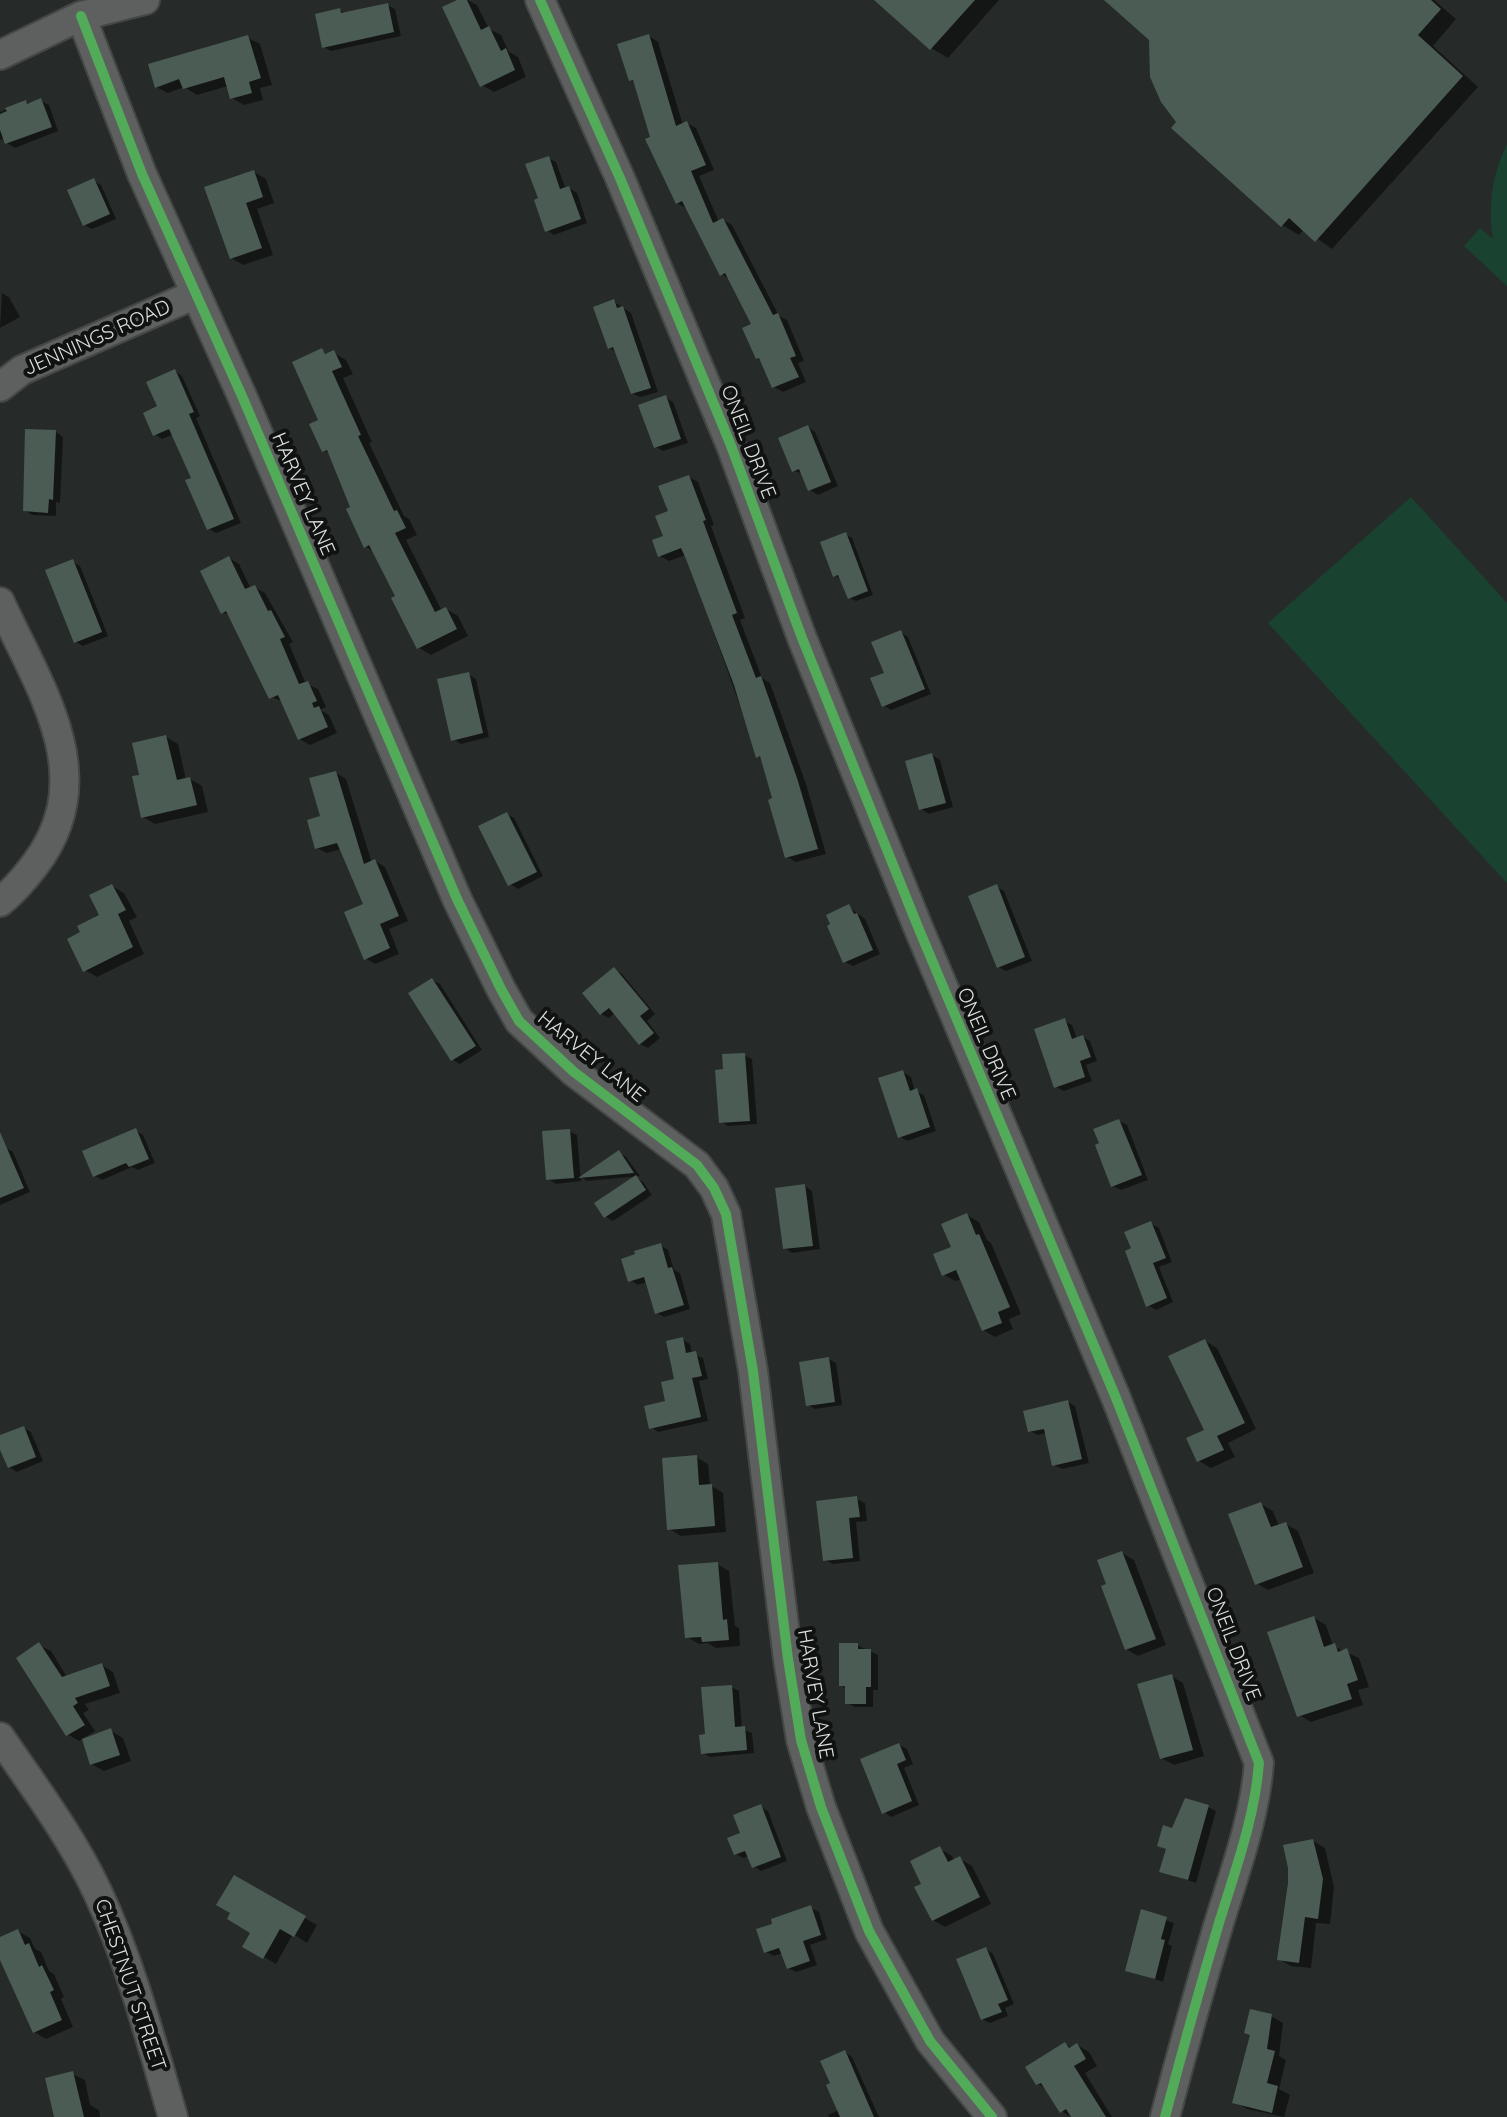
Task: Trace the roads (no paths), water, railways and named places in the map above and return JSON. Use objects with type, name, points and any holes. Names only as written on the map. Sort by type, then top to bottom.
[{"type":"street","points":[[0,55],[81,16],[145,0]]},
{"type":"street","name":"ONEIL DRIVE","points":[[540,0],[620,178],[730,443],[802,638],[918,927],[1116,1398],[1259,1763],[1258,1781],[1238,1862],[1191,2016],[1165,2117]]},
{"type":"street","name":"HARVEY LANE","points":[[81,16],[142,174],[457,899],[519,1021],[574,1072],[697,1165],[714,1188],[726,1214],[753,1371],[801,1740],[829,1832],[869,1931],[930,2041],[992,2117]]},
{"type":"street","name":"JENNINGS ROAD","points":[[0,387],[22,370],[196,294]]},
{"type":"street","points":[[0,602],[57,725],[66,785],[64,810],[46,851],[26,877],[0,902]]},
{"type":"street","name":"CHESTNUT STREET","points":[[0,1737],[69,1838],[97,1892],[135,1990],[173,2117]]}]
